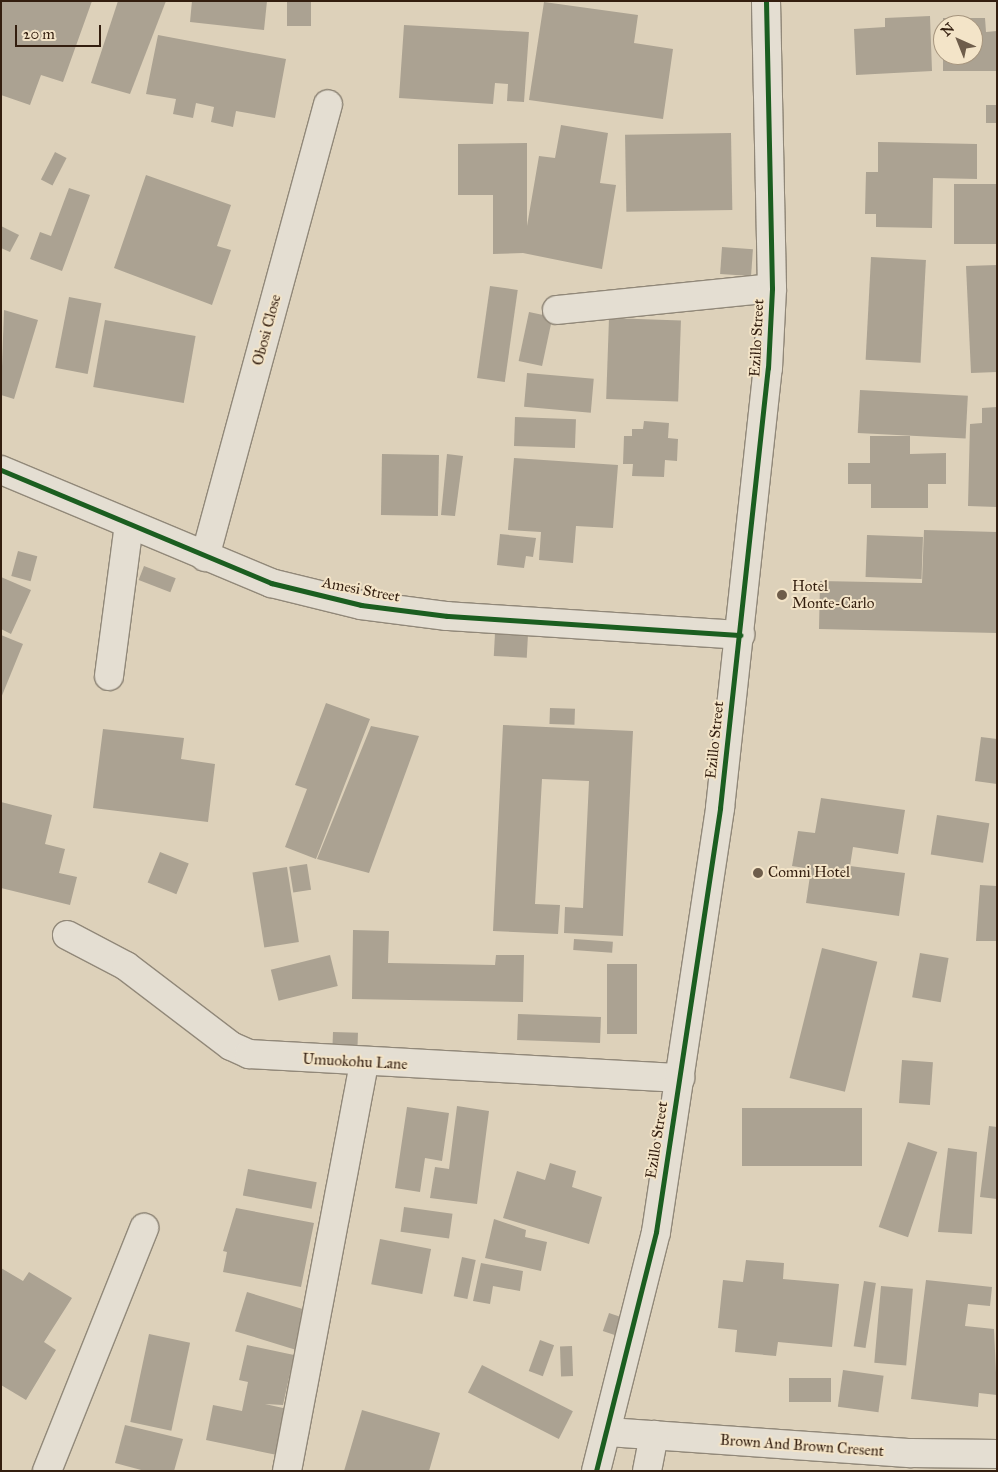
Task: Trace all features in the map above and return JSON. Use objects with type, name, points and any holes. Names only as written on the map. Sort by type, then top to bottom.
[{"type":"street","name":"Ezillo Street","points":[[596,1471],[608,1432],[656,1232],[720,808],[762,437],[772,288],[766,1]]},
{"type":"street","name":"Obosi Close","points":[[205,557],[328,104]]},
{"type":"street","points":[[556,310],[772,288]]},
{"type":"street","name":"Amesi Street","points":[[1,470],[271,583],[361,605],[447,616],[740,635]]},
{"type":"street","points":[[109,676],[129,525]]},
{"type":"street","name":"Umuokohu Lane","points":[[67,935],[126,966],[231,1046],[249,1054],[364,1063],[680,1078]]},
{"type":"street","points":[[287,1471],[364,1063]]},
{"type":"street","points":[[47,1471],[144,1228]]},
{"type":"street","name":"Brown And Brown Cresent","points":[[608,1432],[911,1454],[997,1454]]},
{"type":"street","points":[[647,1471],[654,1435]]},
{"type":"building","points":[[1,1],[92,1],[63,82],[41,75],[30,105],[1,95]]},
{"type":"building","points":[[118,1],[166,1],[130,94],[91,83]]},
{"type":"building","points":[[192,1],[267,1],[264,30],[190,22]]},
{"type":"building","points":[[287,1],[311,1],[311,26],[287,26]]},
{"type":"building","points":[[544,2],[638,15],[634,43],[673,49],[663,119],[529,100]]},
{"type":"building","points":[[930,16],[932,71],[856,75],[854,29],[885,27],[885,18]]},
{"type":"building","points":[[983,18],[985,18],[986,32],[997,31],[997,71],[943,71],[943,65],[983,65]]},
{"type":"building","points":[[404,25],[529,32],[524,102],[507,101],[508,84],[495,83],[493,104],[399,98]]},
{"type":"building","points":[[158,35],[286,59],[275,118],[236,111],[233,127],[211,122],[214,107],[196,103],[193,118],[173,114],[176,99],[146,94]]},
{"type":"building","points":[[986,105],[997,105],[997,123],[986,123]]},
{"type":"building","points":[[561,125],[608,133],[600,183],[616,185],[602,269],[523,253],[493,254],[493,195],[458,195],[458,144],[527,143],[527,226],[539,156],[555,158]]},
{"type":"building","points":[[731,133],[732,210],[626,212],[625,135]]},
{"type":"building","points":[[878,142],[977,144],[977,179],[933,178],[932,228],[876,227],[876,214],[865,214],[866,172],[878,172]]},
{"type":"building","points":[[55,152],[67,158],[53,186],[41,180]]},
{"type":"building","points":[[146,175],[231,205],[217,246],[231,250],[212,305],[114,268]]},
{"type":"building","points":[[954,184],[997,184],[997,244],[954,244]]},
{"type":"building","points":[[69,188],[90,195],[62,271],[30,259],[40,232],[51,236]]},
{"type":"building","points":[[1,226],[19,235],[10,252],[1,248]]},
{"type":"building","points":[[722,247],[753,249],[751,276],[720,274]]},
{"type":"building","points":[[871,257],[926,260],[921,363],[866,360]]},
{"type":"building","points":[[997,265],[997,372],[971,373],[966,266]]},
{"type":"building","points":[[490,286],[518,290],[505,382],[477,378]]},
{"type":"building","points":[[69,297],[101,303],[88,374],[55,368]]},
{"type":"building","points":[[4,310],[38,320],[14,399],[1,395]]},
{"type":"building","points":[[529,312],[552,317],[542,366],[519,361]]},
{"type":"building","points":[[609,318],[681,321],[678,401],[606,399]]},
{"type":"building","points":[[105,320],[196,336],[184,403],[93,387]]},
{"type":"building","points":[[527,373],[594,379],[591,413],[524,407]]},
{"type":"building","points":[[860,390],[968,396],[966,439],[858,433]]},
{"type":"building","points":[[997,407],[997,507],[968,506],[970,424],[982,423],[982,408]]},
{"type":"building","points":[[515,417],[576,419],[575,448],[514,446]]},
{"type":"building","points":[[644,421],[669,423],[668,438],[678,439],[677,461],[665,460],[664,477],[632,476],[633,464],[623,464],[624,436],[632,436],[632,429],[643,429]]},
{"type":"building","points":[[870,436],[910,436],[910,454],[946,453],[946,484],[928,484],[928,508],[871,508],[871,484],[848,484],[848,463],[870,463]]},
{"type":"building","points":[[382,454],[439,455],[438,516],[381,515]]},
{"type":"building","points":[[447,454],[463,456],[455,516],[441,515]]},
{"type":"building","points":[[514,458],[618,465],[613,528],[576,526],[573,563],[539,560],[541,532],[508,530]]},
{"type":"building","points":[[924,530],[997,532],[997,633],[819,629],[820,581],[922,583]]},
{"type":"building","points":[[500,534],[536,538],[533,557],[526,556],[524,568],[497,565]]},
{"type":"building","points":[[867,535],[923,537],[922,579],[866,577]]},
{"type":"building","points":[[18,551],[37,556],[31,581],[11,576]]},
{"type":"building","points":[[144,566],[176,578],[170,592],[139,580]]},
{"type":"building","points":[[1,577],[31,590],[11,634],[1,629]]},
{"type":"building","points":[[495,633],[528,635],[527,658],[494,656]]},
{"type":"building","points":[[1,635],[23,644],[1,698]]},
{"type":"building","points":[[326,703],[370,719],[316,859],[285,847],[307,789],[295,785]]},
{"type":"building","points":[[550,708],[575,709],[574,725],[549,724]]},
{"type":"building","points":[[503,725],[633,731],[623,936],[564,933],[565,907],[583,908],[589,781],[542,779],[535,904],[560,905],[558,934],[493,931]]},
{"type":"building","points":[[371,726],[419,736],[369,873],[317,859]]},
{"type":"building","points":[[103,729],[184,738],[181,759],[215,764],[208,822],[93,808]]},
{"type":"building","points":[[981,737],[997,739],[997,784],[975,781]]},
{"type":"building","points":[[821,798],[905,810],[898,854],[853,847],[850,866],[905,873],[899,916],[806,903],[811,869],[792,866],[798,831],[815,833]]},
{"type":"building","points":[[1,802],[52,815],[45,844],[65,849],[59,873],[77,877],[70,905],[1,888]]},
{"type":"building","points":[[937,815],[989,823],[983,863],[931,855]]},
{"type":"building","points":[[160,852],[189,864],[176,894],[148,883]]},
{"type":"building","points":[[307,864],[311,890],[293,892],[289,867]]},
{"type":"building","points":[[287,867],[299,942],[264,948],[252,872]]},
{"type":"building","points":[[980,885],[997,886],[997,941],[976,941]]},
{"type":"building","points":[[353,930],[389,931],[388,963],[495,965],[496,955],[524,955],[523,1002],[352,999]]},
{"type":"building","points":[[574,939],[613,942],[612,953],[573,950]]},
{"type":"building","points":[[822,948],[877,962],[845,1092],[790,1078]]},
{"type":"building","points":[[920,953],[949,958],[941,1002],[912,997]]},
{"type":"building","points":[[330,955],[338,986],[279,1001],[271,970]]},
{"type":"building","points":[[607,964],[637,964],[637,1034],[607,1034]]},
{"type":"building","points":[[518,1014],[601,1017],[600,1043],[517,1040]]},
{"type":"building","points":[[333,1032],[358,1033],[357,1048],[332,1047]]},
{"type":"building","points":[[902,1060],[933,1062],[930,1105],[899,1103]]},
{"type":"building","points":[[457,1106],[489,1111],[477,1204],[430,1198],[435,1167],[449,1169]]},
{"type":"building","points":[[407,1107],[449,1113],[442,1161],[425,1158],[420,1192],[395,1188]]},
{"type":"building","points":[[742,1108],[862,1108],[862,1166],[742,1166]]},
{"type":"building","points":[[989,1126],[997,1127],[997,1199],[980,1197]]},
{"type":"building","points":[[908,1142],[937,1152],[908,1237],[879,1227]]},
{"type":"building","points":[[948,1148],[977,1152],[972,1234],[938,1232]]},
{"type":"building","points":[[550,1163],[576,1171],[572,1187],[602,1197],[589,1244],[503,1218],[517,1171],[545,1180]]},
{"type":"building","points":[[248,1169],[317,1182],[312,1209],[243,1196]]},
{"type":"building","points":[[404,1207],[453,1214],[449,1239],[401,1232]]},
{"type":"building","points":[[236,1208],[314,1223],[301,1287],[223,1272],[227,1252],[223,1251]]},
{"type":"building","points":[[494,1219],[526,1230],[525,1237],[547,1242],[541,1271],[485,1258]]},
{"type":"building","points":[[380,1239],[431,1249],[422,1294],[371,1284]]},
{"type":"building","points":[[462,1257],[476,1260],[467,1299],[454,1296]]},
{"type":"building","points":[[746,1260],[784,1263],[783,1279],[839,1284],[832,1347],[778,1342],[776,1356],[735,1352],[737,1330],[718,1328],[723,1280],[743,1282]]},
{"type":"building","points":[[481,1263],[523,1271],[520,1291],[493,1286],[490,1304],[473,1301]]},
{"type":"building","points":[[1,1268],[23,1281],[29,1272],[72,1298],[44,1342],[56,1350],[26,1400],[1,1385]]},
{"type":"building","points":[[926,1280],[992,1287],[990,1306],[968,1304],[965,1326],[994,1329],[997,1395],[979,1393],[978,1407],[911,1399]]},
{"type":"building","points":[[864,1281],[876,1283],[866,1348],[854,1346]]},
{"type":"building","points":[[881,1286],[913,1289],[906,1365],[874,1363]]},
{"type":"building","points":[[247,1292],[309,1311],[297,1350],[235,1331]]},
{"type":"building","points":[[609,1313],[626,1319],[620,1337],[603,1331]]},
{"type":"building","points":[[149,1334],[190,1343],[171,1431],[130,1422]]},
{"type":"building","points":[[540,1340],[554,1345],[543,1376],[529,1371]]},
{"type":"building","points":[[247,1345],[294,1355],[283,1405],[265,1404],[292,1410],[277,1455],[206,1440],[213,1405],[242,1411],[248,1382],[239,1380]]},
{"type":"building","points":[[560,1346],[572,1346],[573,1376],[561,1376]]},
{"type":"building","points":[[482,1365],[573,1411],[559,1439],[468,1393]]},
{"type":"building","points":[[843,1370],[884,1376],[878,1412],[838,1407]]},
{"type":"building","points":[[789,1378],[831,1378],[831,1402],[789,1402]]},
{"type":"building","points":[[362,1410],[440,1433],[429,1471],[344,1471]]},
{"type":"building","points":[[125,1425],[183,1439],[174,1471],[145,1471],[115,1463]]},
{"type":"cycle path","points":[[596,1471],[656,1232],[720,808],[768,368],[772,288],[766,1]]},
{"type":"cycle path","points":[[1,470],[271,583],[361,605],[447,616],[740,635]]},
{"type":"place","name":"Hotel Monte-Carlo","points":[[782,595]]},
{"type":"place","name":"Comni Hotel","points":[[758,873]]}]
